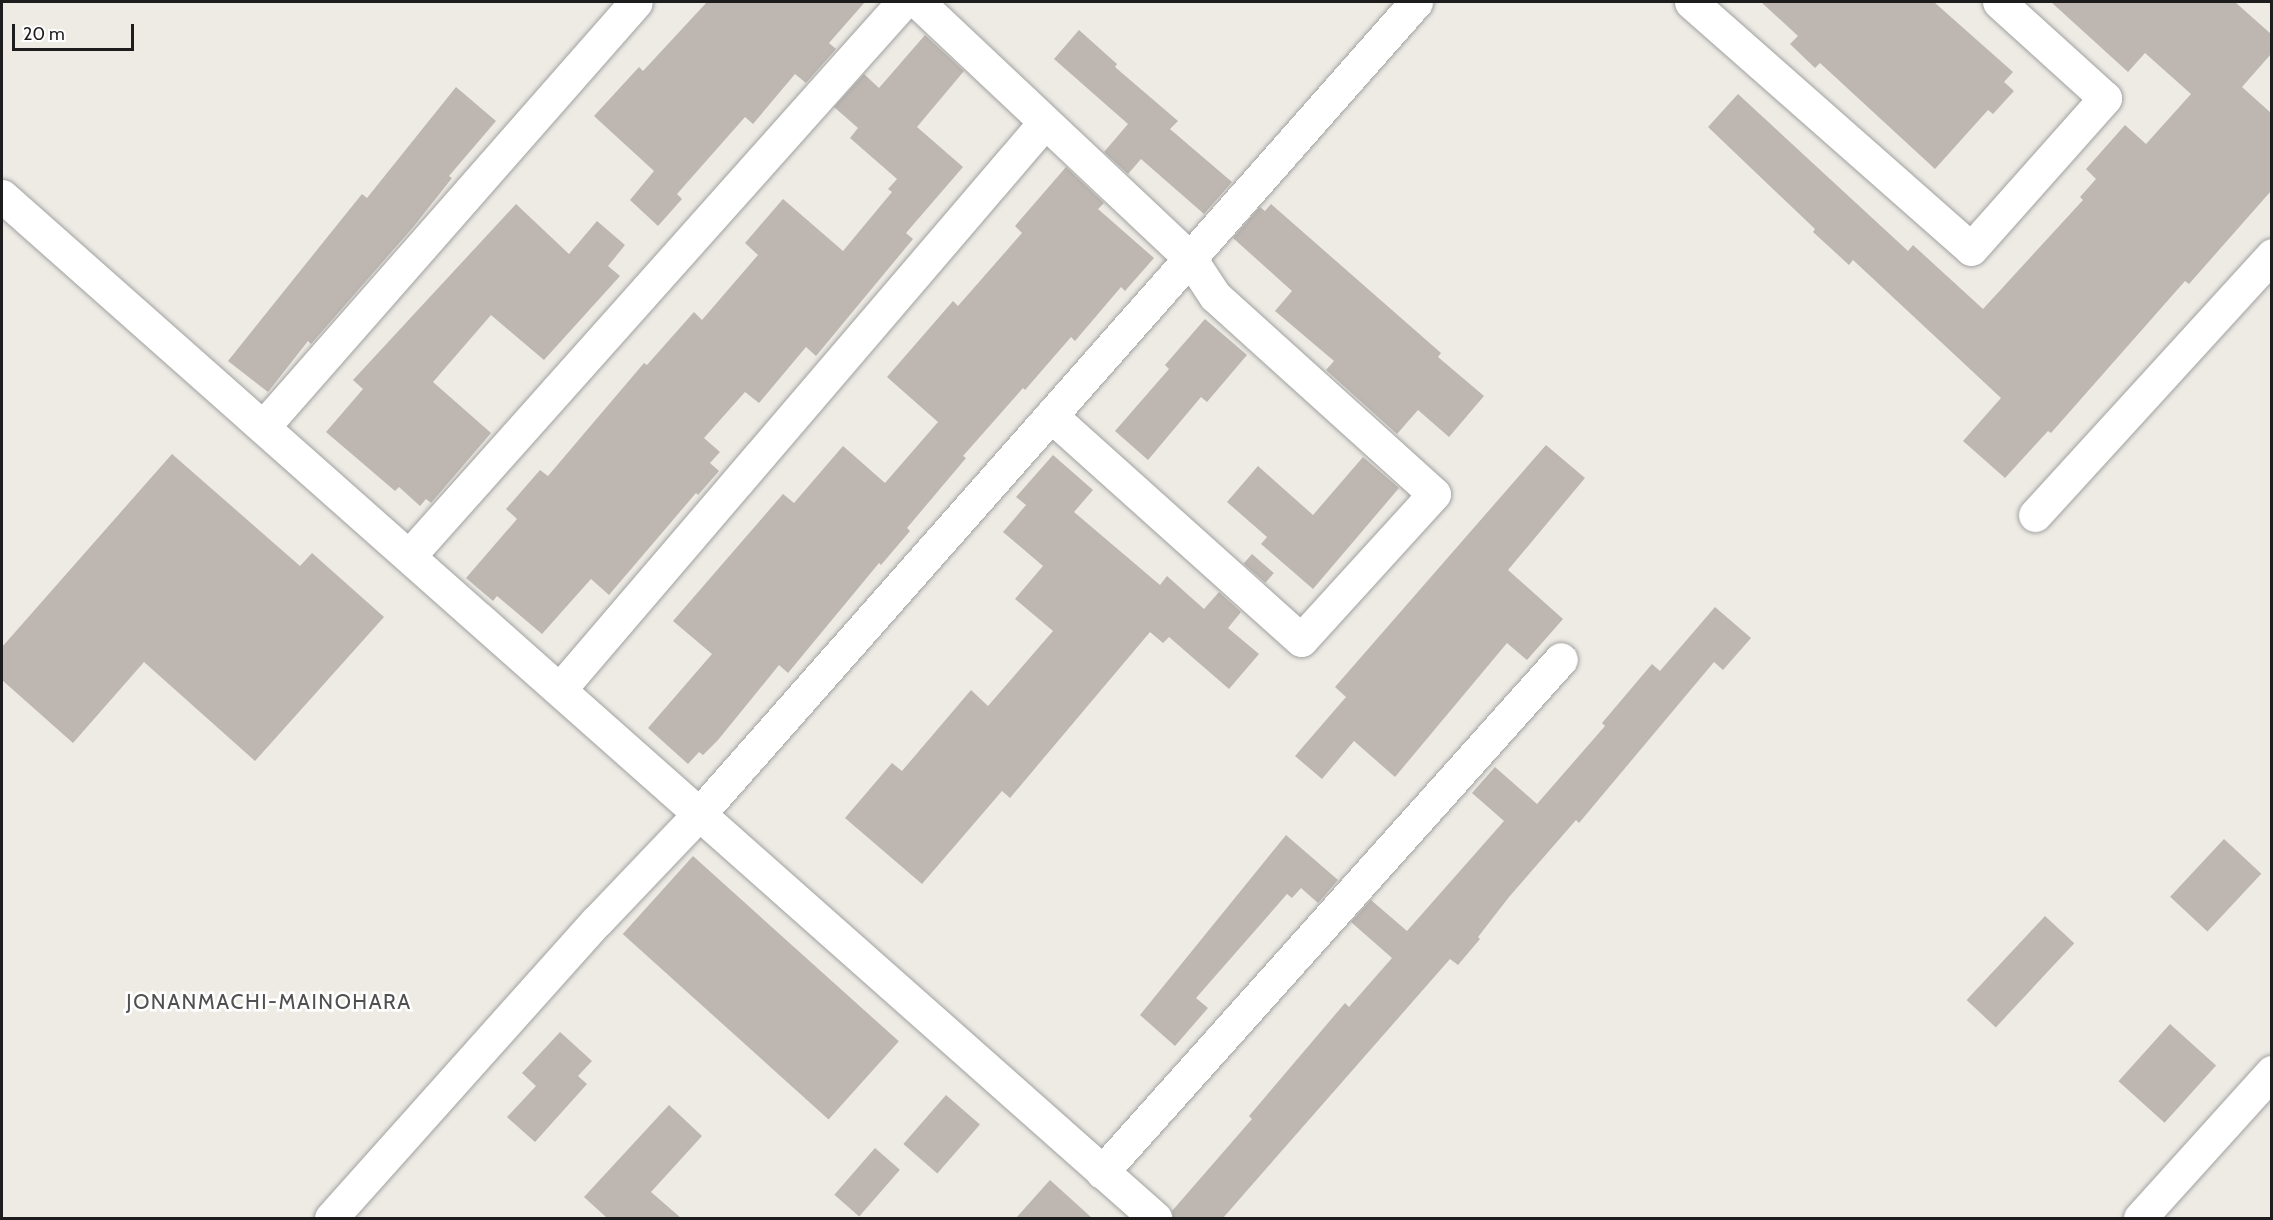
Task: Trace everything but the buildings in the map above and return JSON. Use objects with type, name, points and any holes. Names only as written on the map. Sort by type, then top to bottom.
[{"type":"street","points":[[263,427],[636,2]]},
{"type":"street","points":[[409,556],[903,2]]},
{"type":"street","points":[[918,2],[1190,258],[1215,296],[1434,494],[1301,640],[1051,416]]},
{"type":"street","points":[[331,1218],[597,921],[700,813],[1416,2]]},
{"type":"street","points":[[1691,2],[1971,249],[2105,98],[1999,2]]},
{"type":"street","points":[[560,689],[1045,122]]},
{"type":"street","points":[[2,196],[1155,1218]]},
{"type":"street","points":[[2035,515],[2271,255]]},
{"type":"street","points":[[1102,1172],[1561,659]]},
{"type":"street","points":[[2140,1218],[2271,1072]]},
{"type":"district","name":"JONANMACHI-MAINOHARA","points":[[269,1002]]}]
